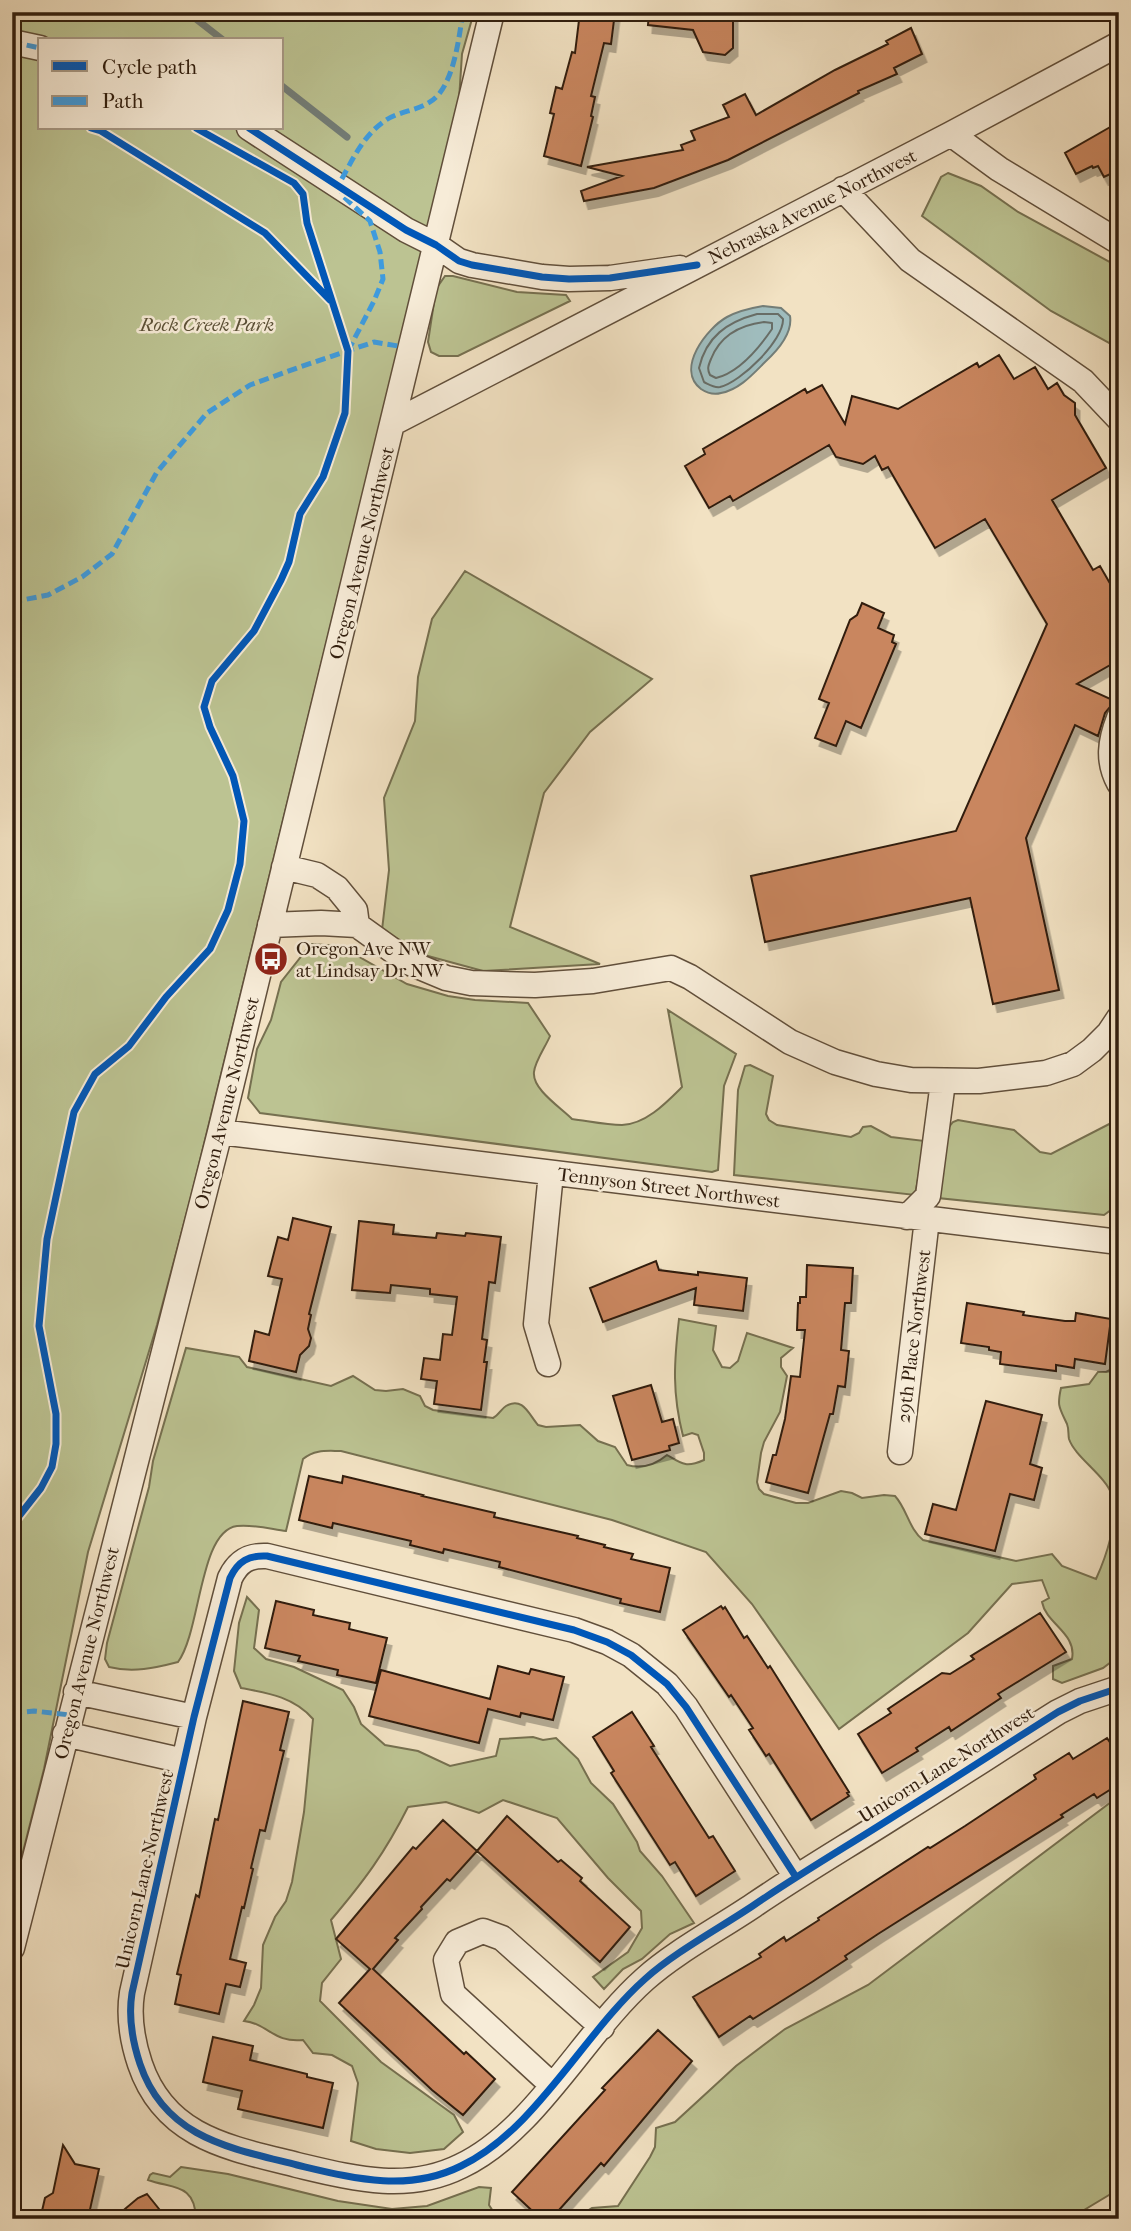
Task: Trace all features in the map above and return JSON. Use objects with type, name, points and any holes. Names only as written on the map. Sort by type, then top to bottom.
[{"type":"street","name":"Oregon Avenue Northwest","points":[[12,1948],[220,1132],[492,12]]},
{"type":"street","points":[[12,42],[38,48]]},
{"type":"street","name":"Nebraska Avenue Northwest","points":[[393,423],[1119,44]]},
{"type":"street","points":[[252,130],[399,225],[459,261],[472,265],[542,277],[610,278],[697,265]]},
{"type":"street","points":[[951,134],[999,169],[1119,242]]},
{"type":"street","points":[[843,189],[910,260],[1083,380],[1119,418]]},
{"type":"street","points":[[1119,718],[1110,743],[1112,771],[1119,783]]},
{"type":"street","points":[[284,867],[317,875],[337,888],[355,910],[356,925]]},
{"type":"street","points":[[270,925],[356,925],[410,963],[446,978],[471,983],[535,985],[593,981],[671,968],[690,977],[790,1042],[835,1062],[876,1074],[943,1082],[979,1081],[1045,1073],[1073,1064],[1109,1033],[1119,1018]]},
{"type":"street","points":[[917,1218],[928,1196],[943,1082]]},
{"type":"street","name":"Tennyson Street Northwest","points":[[220,1132],[1117,1240]]},
{"type":"street","points":[[548,1364],[536,1324],[551,1173]]},
{"type":"street","name":"29th Place Northwest","points":[[900,1452],[917,1218]]},
{"type":"street","name":"Unicorn Lane Northwest","points":[[796,1877],[686,1707],[653,1670],[623,1650],[574,1630],[257,1556],[240,1562],[230,1578],[194,1717],[132,1993],[130,2016],[134,2047],[143,2074],[156,2098],[202,2138],[224,2147],[377,2182],[405,2181],[449,2172],[476,2158],[508,2133],[628,1996],[662,1966],[796,1877],[1058,1712],[1080,1701],[1119,1689]]},
{"type":"street","points":[[76,1692],[194,1717]]},
{"type":"street","name":"Unicorn Lane Northwest","points":[[65,1734],[184,1761]]},
{"type":"street","points":[[552,2085],[453,1994],[446,1960],[457,1942],[483,1931],[502,1938],[602,2027]]},
{"type":"green space","name":"Rock Creek Park","points":[[12,12],[474,12],[462,54],[459,100],[192,1193],[157,1325],[88,1552],[44,1769],[12,1895]]},
{"type":"green space","points":[[948,173],[981,186],[1018,212],[1119,267],[1119,339],[1109,343],[1051,311],[922,216],[941,177]]},
{"type":"green space","points":[[445,276],[517,292],[566,295],[570,301],[458,356],[439,356],[431,352],[428,342],[436,289]]},
{"type":"green space","points":[[465,571],[652,679],[590,732],[544,793],[510,927],[600,964],[483,971],[428,956],[382,930],[389,870],[384,798],[415,721],[418,677],[432,619]]},
{"type":"green space","points":[[311,944],[340,946],[407,984],[448,996],[528,1003],[550,1036],[536,1063],[534,1072],[537,1085],[572,1119],[631,1124],[655,1112],[682,1087],[668,1010],[736,1054],[724,1086],[718,1170],[712,1172],[260,1113],[248,1098],[257,1049],[271,1020],[281,982]]},
{"type":"green space","points":[[750,1065],[773,1076],[766,1114],[769,1120],[777,1125],[851,1137],[863,1127],[871,1126],[891,1137],[925,1141],[915,1195],[734,1175],[738,1090],[745,1066]]},
{"type":"green space","points":[[1119,1119],[1119,1204],[1104,1215],[938,1198],[945,1132],[953,1122],[958,1120],[1014,1130],[1040,1152],[1051,1154]]},
{"type":"green space","points":[[679,1319],[716,1326],[713,1350],[722,1367],[730,1368],[738,1361],[747,1333],[793,1348],[781,1358],[781,1367],[787,1376],[780,1412],[761,1453],[757,1482],[764,1494],[796,1503],[808,1503],[841,1491],[862,1498],[895,1496],[914,1530],[923,1540],[1016,1561],[1052,1554],[1062,1566],[1096,1579],[1113,1527],[1112,1495],[1103,1480],[1072,1446],[1059,1399],[1061,1388],[1089,1384],[1098,1372],[1106,1372],[1116,1367],[1119,1370],[1119,1622],[1111,1662],[1103,1668],[1062,1683],[1053,1679],[1053,1666],[1072,1659],[1070,1642],[1045,1610],[1042,1602],[1049,1598],[1042,1580],[1012,1584],[968,1633],[839,1729],[752,1604],[706,1552],[612,1520],[341,1451],[331,1451],[317,1452],[303,1459],[286,1531],[237,1526],[224,1532],[208,1563],[192,1628],[178,1662],[135,1670],[109,1667],[105,1659],[107,1643],[149,1487],[153,1461],[186,1348],[239,1357],[247,1367],[331,1386],[353,1376],[375,1390],[403,1389],[420,1396],[425,1406],[433,1410],[493,1418],[506,1406],[517,1403],[525,1408],[538,1425],[580,1425],[598,1441],[615,1447],[627,1465],[648,1465],[667,1455],[688,1464],[704,1460],[704,1453],[698,1435],[692,1433],[683,1436],[679,1420],[675,1378]]},
{"type":"green space","points":[[247,1597],[259,1610],[254,1648],[266,1659],[294,1667],[343,1690],[361,1724],[385,1745],[418,1751],[450,1766],[496,1756],[500,1739],[556,1738],[578,1759],[591,1783],[613,1804],[640,1851],[662,1876],[694,1923],[670,1934],[642,1959],[623,1969],[604,1989],[593,1977],[628,1952],[642,1928],[641,1911],[608,1878],[557,1818],[503,1800],[479,1813],[446,1802],[408,1807],[373,1866],[331,1920],[341,1959],[322,1983],[320,2001],[381,2062],[454,2115],[463,2132],[444,2149],[410,2153],[376,2149],[351,2141],[358,2083],[352,2066],[332,2055],[313,2053],[303,2040],[285,2039],[244,2021],[261,1988],[263,1945],[275,1917],[286,1901],[292,1882],[304,1812],[313,1719],[289,1701],[241,1688],[234,1671],[239,1623]]},
{"type":"green space","points":[[1119,1796],[1119,2189],[1069,2219],[575,2219],[592,2208],[618,2206],[655,2147],[656,2128],[675,2122],[736,2066],[785,2029],[868,1985]]},
{"type":"green space","points":[[181,2167],[228,2174],[338,2201],[392,2209],[427,2206],[479,2187],[491,2188],[489,2205],[498,2219],[252,2219],[220,2214],[212,2219],[196,2219],[195,2207],[187,2193],[148,2180],[153,2173],[170,2177]]},
{"type":"water","points":[[763,306],[781,308],[790,316],[787,336],[779,347],[734,389],[716,394],[701,389],[694,381],[691,371],[703,339],[727,317]]},
{"type":"building","points":[[580,12],[615,12],[611,44],[604,43],[591,96],[595,97],[593,117],[581,166],[544,156],[554,114],[550,113],[556,87],[562,89],[572,52],[575,53]]},
{"type":"building","points":[[649,12],[733,12],[733,48],[725,55],[703,52],[693,30],[648,25]]},
{"type":"building","points":[[911,28],[922,54],[894,68],[897,74],[858,91],[859,93],[728,160],[654,188],[584,201],[581,191],[622,176],[587,167],[683,150],[681,145],[695,140],[691,131],[729,117],[723,105],[745,94],[756,115],[835,70],[888,44],[886,41]]},
{"type":"building","points":[[1112,126],[1119,138],[1119,170],[1104,177],[1098,166],[1092,166],[1076,174],[1065,153]]},
{"type":"building","points":[[999,355],[1014,379],[1035,367],[1048,389],[1057,383],[1064,395],[1075,403],[1075,415],[1106,468],[1052,500],[1093,570],[1100,566],[1112,587],[1119,583],[1119,660],[1077,684],[1115,701],[1105,713],[1098,736],[1075,725],[1026,838],[1059,990],[993,1004],[970,898],[765,942],[751,876],[956,831],[1047,624],[985,519],[935,548],[888,467],[882,470],[875,456],[863,464],[836,457],[829,445],[733,501],[730,496],[709,508],[685,466],[705,454],[703,449],[805,389],[807,393],[822,385],[845,424],[852,396],[898,409],[977,363],[979,367]]},
{"type":"building","points":[[862,603],[884,613],[878,628],[894,635],[892,642],[896,644],[861,728],[846,721],[836,746],[815,738],[829,703],[819,699],[850,620],[857,615]]},
{"type":"building","points":[[293,1218],[331,1227],[309,1314],[308,1329],[311,1338],[309,1346],[300,1355],[296,1372],[249,1361],[255,1331],[269,1335],[282,1279],[268,1276],[278,1237],[288,1240]]},
{"type":"building","points":[[359,1221],[394,1225],[393,1234],[436,1238],[437,1233],[465,1236],[466,1233],[501,1237],[495,1283],[489,1282],[482,1339],[487,1340],[484,1362],[487,1362],[481,1410],[434,1404],[437,1381],[421,1379],[424,1358],[440,1360],[443,1334],[452,1335],[457,1297],[430,1294],[430,1289],[391,1285],[390,1293],[352,1290]]},
{"type":"building","points":[[656,1261],[659,1270],[747,1278],[743,1311],[694,1305],[696,1288],[603,1322],[590,1288]]},
{"type":"building","points":[[807,1265],[853,1268],[851,1303],[845,1303],[841,1350],[849,1351],[845,1387],[838,1386],[833,1414],[830,1414],[808,1493],[766,1482],[785,1419],[791,1376],[800,1377],[805,1330],[797,1330],[798,1303],[800,1297],[806,1297]]},
{"type":"building","points":[[967,1303],[1065,1321],[1075,1321],[1076,1313],[1111,1319],[1105,1364],[1075,1359],[1074,1368],[1056,1365],[1056,1371],[1000,1364],[1001,1352],[989,1350],[989,1347],[961,1343]]},
{"type":"building","points":[[651,1385],[662,1422],[673,1419],[679,1443],[669,1446],[670,1450],[632,1460],[613,1396]]},
{"type":"building","points":[[986,1401],[1042,1415],[1030,1464],[1042,1468],[1034,1500],[1010,1494],[995,1551],[925,1534],[933,1504],[956,1510]]},
{"type":"building","points":[[309,1476],[342,1483],[343,1476],[495,1513],[494,1517],[578,1536],[577,1538],[605,1545],[604,1547],[633,1554],[631,1559],[670,1568],[660,1612],[499,1567],[500,1562],[444,1549],[443,1553],[410,1545],[411,1541],[333,1523],[332,1528],[299,1520]]},
{"type":"building","points":[[276,1601],[314,1610],[313,1615],[350,1623],[349,1629],[387,1638],[376,1683],[337,1675],[338,1670],[298,1661],[300,1656],[265,1648]]},
{"type":"building","points":[[721,1606],[723,1609],[725,1607],[744,1638],[747,1636],[768,1668],[770,1666],[849,1792],[849,1796],[811,1820],[769,1754],[766,1756],[749,1730],[753,1728],[731,1695],[729,1697],[683,1630]]},
{"type":"building","points":[[1040,1613],[1066,1652],[998,1694],[1001,1698],[951,1731],[949,1727],[916,1748],[918,1751],[882,1773],[858,1734],[891,1713],[888,1709],[942,1673],[950,1674],[974,1659],[971,1656]]},
{"type":"building","points":[[498,1666],[529,1674],[531,1669],[564,1677],[553,1720],[521,1713],[520,1717],[488,1709],[479,1743],[369,1716],[381,1670],[490,1699]]},
{"type":"building","points":[[243,1701],[289,1712],[280,1750],[284,1751],[265,1831],[260,1830],[230,1959],[246,1963],[240,1987],[226,1984],[219,2014],[175,2004],[181,1975],[177,1974],[196,1895],[199,1897],[215,1819],[218,1820]]},
{"type":"building","points":[[632,1712],[709,1838],[713,1836],[735,1871],[696,1896],[675,1862],[670,1865],[611,1773],[614,1771],[593,1737]]},
{"type":"building","points":[[1107,1738],[1119,1756],[1119,1784],[1097,1798],[1094,1794],[1061,1815],[1063,1817],[845,1956],[847,1959],[812,1982],[753,2019],[750,2016],[719,2037],[693,1997],[761,1957],[759,1954],[784,1937],[786,1941],[928,1847],[965,1826],[1036,1779],[1034,1775],[1069,1753],[1073,1759]]},
{"type":"building","points":[[507,1816],[558,1862],[561,1860],[582,1878],[580,1881],[630,1927],[600,1962],[477,1851]]},
{"type":"building","points":[[443,1820],[477,1851],[450,1881],[447,1879],[421,1907],[373,1969],[464,2054],[466,2052],[495,2079],[463,2115],[432,2090],[339,2003],[370,1969],[336,1939],[413,1847],[416,1849]]},
{"type":"building","points":[[658,2030],[692,2061],[604,2166],[601,2163],[551,2219],[541,2219],[512,2192],[605,2090],[602,2088]]},
{"type":"building","points":[[213,2037],[253,2046],[250,2060],[333,2083],[323,2128],[238,2109],[242,2091],[203,2082]]},
{"type":"building","points":[[63,2145],[75,2164],[99,2169],[89,2214],[82,2219],[42,2211],[45,2198],[53,2193]]},
{"type":"building","points":[[147,2194],[167,2219],[113,2219],[138,2198]]},
{"type":"waterway","points":[[187,12],[220,38]]},
{"type":"waterway","points":[[284,88],[347,137]]},
{"type":"marked path","points":[[348,351],[383,279],[380,252],[370,221],[343,196],[339,184],[359,149],[378,126],[393,116],[427,104],[439,94],[453,66],[463,12]]},
{"type":"marked path","points":[[12,42],[38,48]]},
{"type":"marked path","points":[[12,602],[48,595],[82,577],[112,554],[157,472],[207,413],[250,385],[297,368],[374,342],[398,346]]},
{"type":"marked path","points":[[12,1713],[34,1711],[70,1715]]},
{"type":"cycle path","points":[[98,130],[265,233],[330,300]]},
{"type":"cycle path","points":[[12,1525],[41,1488],[52,1467],[56,1444],[56,1414],[39,1326],[47,1239],[74,1112],[95,1074],[129,1046],[166,997],[210,949],[228,910],[240,864],[244,821],[233,776],[210,727],[204,707],[212,681],[254,631],[281,580],[289,562],[300,514],[323,477],[345,413],[348,351],[307,223],[303,194],[294,183],[200,130]]},
{"type":"cycle path","points":[[252,130],[406,230],[436,245],[459,261],[472,265],[569,279],[610,278],[697,265]]},
{"type":"cycle path","points":[[796,1877],[686,1707],[667,1684],[631,1655],[607,1642],[574,1630],[267,1556],[255,1557],[240,1563],[230,1578],[194,1717],[132,1993],[131,2020],[135,2046],[151,2089],[166,2109],[183,2124],[224,2145],[359,2178],[400,2181],[441,2174],[488,2150],[512,2130],[536,2106],[623,2001],[670,1959],[1058,1712],[1080,1701],[1119,1688]]},
{"type":"place","name":"Oregon Ave NW at Lindsay Dr NW","points":[[271,959]]}]
